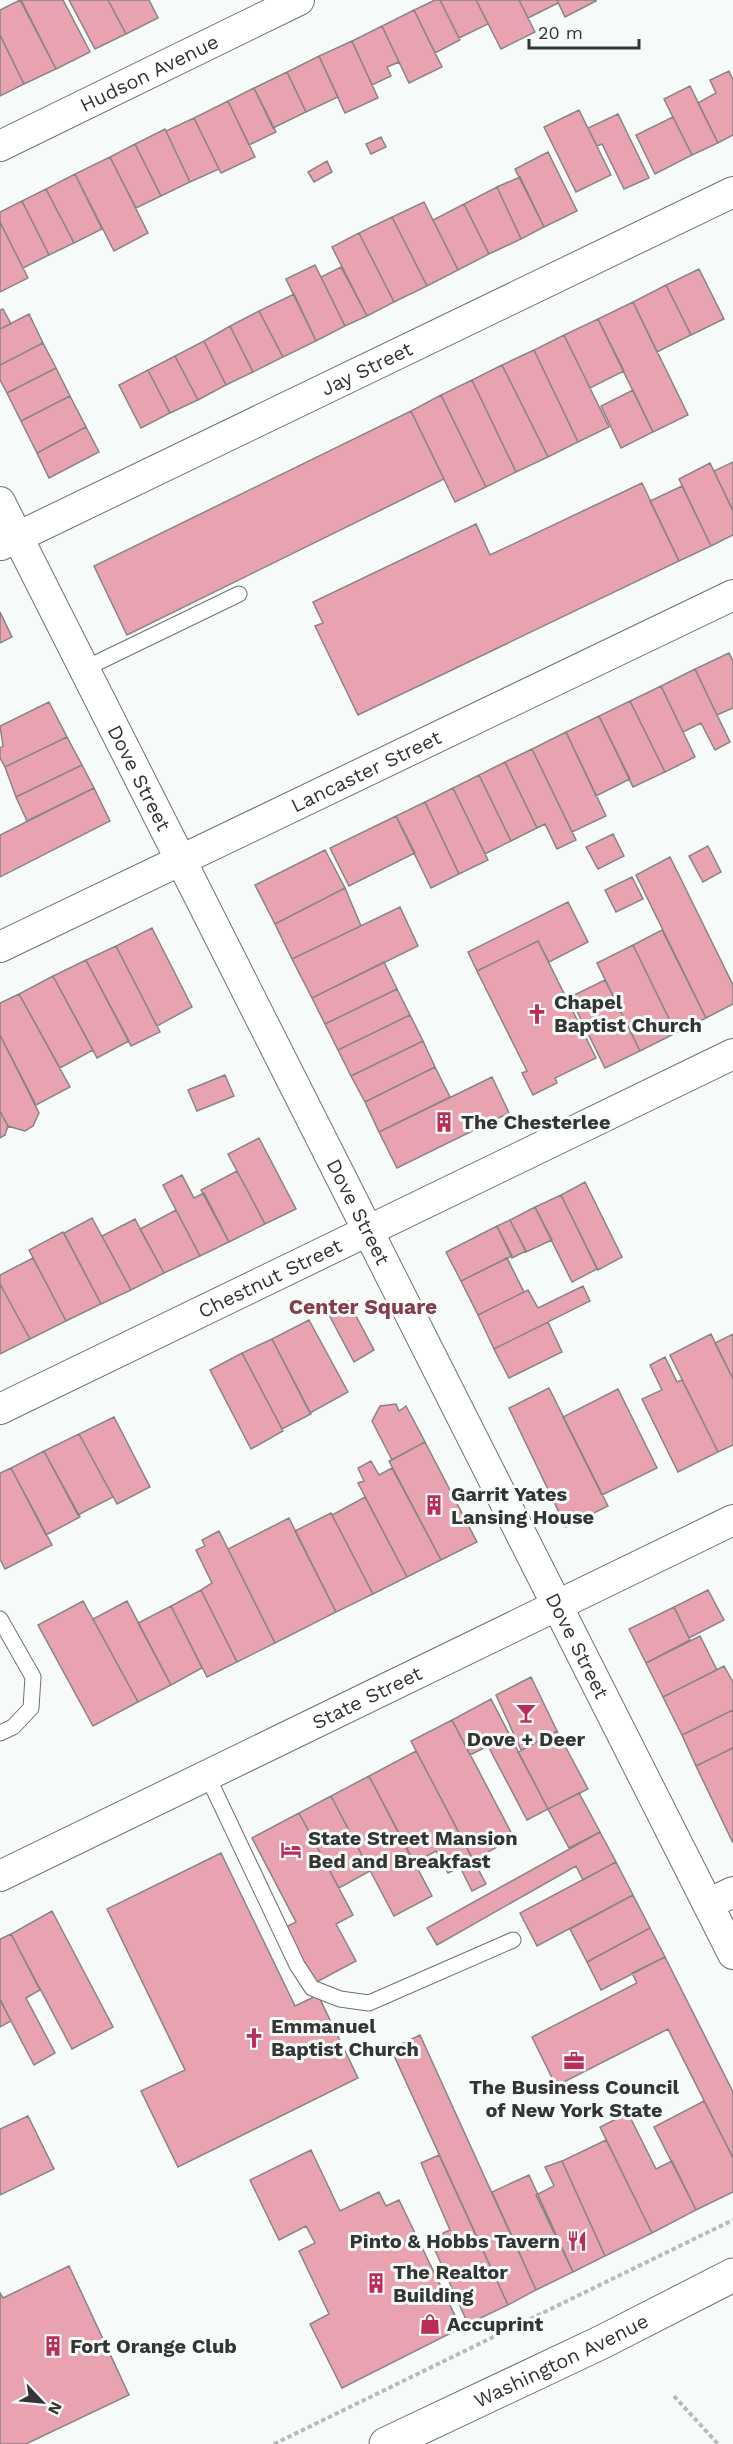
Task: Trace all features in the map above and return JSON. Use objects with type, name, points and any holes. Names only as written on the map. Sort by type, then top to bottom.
[{"type":"main road","name":"Washington Avenue","points":[[386,2444],[602,2342],[733,2275]]},
{"type":"street","name":"Hudson Avenue","points":[[0,146],[299,0]]},
{"type":"street","name":"Jay Street","points":[[9,541],[733,192]]},
{"type":"street","name":"Dove Street","points":[[0,502],[9,541],[84,669],[557,1605],[721,1898],[733,1954]]},
{"type":"street","name":"Lancaster Street","points":[[0,947],[733,595]]},
{"type":"street","name":"Chestnut Street","points":[[0,1409],[733,1053]]},
{"type":"street","name":"State Street","points":[[0,1876],[733,1520]]},
{"type":"lane","points":[[84,669],[239,594]]},
{"type":"lane","points":[[0,1618],[33,1677],[32,1708],[13,1727],[0,1733]]},
{"type":"lane","points":[[207,1775],[297,1965],[312,1988],[340,1999],[369,2003],[513,1940]]},
{"type":"path","points":[[274,2444],[733,2220]]},
{"type":"path","points":[[674,2396],[718,2444]]},
{"type":"building","points":[[20,0],[56,69],[24,84],[0,35],[0,10]]},
{"type":"building","points":[[21,0],[63,0],[90,52],[56,69]]},
{"type":"building","points":[[69,0],[108,0],[126,34],[95,49]]},
{"type":"building","points":[[108,0],[149,0],[158,18],[126,34]]},
{"type":"building","points":[[440,0],[460,40],[435,53],[414,10]]},
{"type":"building","points":[[440,0],[476,0],[488,24],[459,38]]},
{"type":"building","points":[[476,0],[519,0],[535,32],[501,49]]},
{"type":"building","points":[[519,0],[557,0],[558,3],[528,18]]},
{"type":"building","points":[[557,0],[596,0],[596,1],[565,17]]},
{"type":"building","points":[[414,10],[442,67],[409,83],[382,26]]},
{"type":"building","points":[[382,26],[399,62],[387,67],[391,76],[372,85],[352,41]]},
{"type":"building","points":[[0,35],[24,84],[0,96]]},
{"type":"building","points":[[352,41],[378,98],[345,113],[319,56]]},
{"type":"building","points":[[319,56],[338,97],[306,112],[287,72]]},
{"type":"building","points":[[729,71],[733,80],[733,135],[718,143],[698,103],[716,93],[710,80]]},
{"type":"building","points":[[287,72],[306,112],[273,128],[254,88]]},
{"type":"building","points":[[690,86],[718,143],[692,155],[664,99]]},
{"type":"building","points":[[254,88],[276,132],[249,145],[228,101]]},
{"type":"building","points":[[228,101],[255,157],[221,173],[194,118]]},
{"type":"building","points":[[579,110],[611,175],[576,192],[544,127]]},
{"type":"building","points":[[618,114],[649,178],[624,189],[602,144],[597,146],[588,128]]},
{"type":"building","points":[[673,117],[692,155],[655,174],[636,135]]},
{"type":"building","points":[[194,118],[219,169],[190,182],[166,131]]},
{"type":"building","points":[[165,129],[190,182],[161,196],[135,144]]},
{"type":"building","points":[[381,137],[386,147],[371,154],[366,144]]},
{"type":"building","points":[[135,144],[161,196],[136,208],[110,157]]},
{"type":"building","points":[[548,152],[577,211],[544,227],[515,169]]},
{"type":"building","points":[[110,157],[148,233],[114,251],[75,174]]},
{"type":"building","points":[[327,161],[332,172],[314,182],[308,172]]},
{"type":"building","points":[[75,174],[102,229],[74,243],[46,189]]},
{"type":"building","points":[[520,177],[544,227],[521,239],[497,187]]},
{"type":"building","points":[[497,187],[521,239],[489,254],[464,204]]},
{"type":"building","points":[[46,189],[74,243],[49,255],[22,201]]},
{"type":"building","points":[[22,201],[49,255],[23,268],[0,222],[0,212]]},
{"type":"building","points":[[424,202],[458,270],[427,286],[392,217]]},
{"type":"building","points":[[464,204],[489,254],[458,270],[433,220]]},
{"type":"building","points":[[392,217],[427,286],[394,302],[359,233]]},
{"type":"building","points":[[0,222],[28,278],[0,292]]},
{"type":"building","points":[[359,233],[394,302],[367,316],[332,247]]},
{"type":"building","points":[[315,265],[345,326],[316,341],[286,279]]},
{"type":"building","points":[[341,267],[367,316],[345,326],[321,277]]},
{"type":"building","points":[[699,269],[724,319],[691,335],[666,285]]},
{"type":"building","points":[[666,285],[691,335],[657,352],[633,302]]},
{"type":"building","points":[[294,294],[316,341],[283,357],[259,311]]},
{"type":"building","points":[[633,302],[688,415],[653,432],[598,319]]},
{"type":"building","points":[[3,309],[11,324],[0,329],[0,310]]},
{"type":"building","points":[[259,311],[283,357],[253,372],[230,326]]},
{"type":"building","points":[[29,314],[43,343],[0,365],[0,329]]},
{"type":"building","points":[[598,319],[624,371],[590,388],[564,335]]},
{"type":"building","points":[[230,326],[253,372],[226,385],[204,341]]},
{"type":"building","points":[[564,335],[609,427],[578,442],[534,350]]},
{"type":"building","points":[[204,341],[226,385],[198,400],[175,356]]},
{"type":"building","points":[[43,343],[56,368],[7,393],[0,380],[0,365]]},
{"type":"building","points":[[534,350],[578,442],[548,457],[502,365]]},
{"type":"building","points":[[175,356],[198,400],[170,413],[148,370]]},
{"type":"building","points":[[502,365],[548,457],[516,472],[472,380]]},
{"type":"building","points":[[56,368],[70,396],[21,421],[7,393]]},
{"type":"building","points":[[148,370],[170,413],[141,428],[119,385]]},
{"type":"building","points":[[472,380],[516,472],[486,487],[441,395]]},
{"type":"building","points":[[633,390],[653,432],[621,448],[601,406]]},
{"type":"building","points":[[441,395],[486,487],[455,502],[411,411]]},
{"type":"building","points":[[70,396],[86,427],[37,453],[21,421]]},
{"type":"building","points":[[411,411],[444,479],[127,635],[94,566]]},
{"type":"building","points":[[86,427],[99,452],[49,478],[37,453]]},
{"type":"building","points":[[733,462],[733,511],[714,471]]},
{"type":"building","points":[[710,463],[733,511],[733,535],[711,546],[679,479]]},
{"type":"building","points":[[642,483],[679,561],[358,715],[315,626],[323,623],[313,602],[476,524],[490,555]]},
{"type":"building","points":[[682,486],[711,546],[679,561],[650,501]]},
{"type":"building","points":[[0,612],[12,637],[0,643]]},
{"type":"building","points":[[729,653],[733,661],[733,708],[717,715],[695,669]]},
{"type":"building","points":[[695,669],[730,742],[715,750],[701,723],[683,732],[661,686]]},
{"type":"building","points":[[661,686],[695,757],[665,772],[630,701]]},
{"type":"building","points":[[630,701],[665,772],[633,787],[599,716]]},
{"type":"building","points":[[49,702],[67,737],[5,767],[0,758],[0,748],[3,746],[0,726]]},
{"type":"building","points":[[599,716],[630,779],[596,796],[566,732]]},
{"type":"building","points":[[566,732],[606,816],[572,832],[532,749]]},
{"type":"building","points":[[67,737],[82,765],[16,797],[5,767]]},
{"type":"building","points":[[532,749],[576,840],[557,849],[545,824],[537,828],[505,762]]},
{"type":"building","points":[[505,762],[537,828],[511,841],[479,775]]},
{"type":"building","points":[[82,765],[94,788],[27,821],[16,797]]},
{"type":"building","points":[[479,775],[511,841],[485,854],[453,788]]},
{"type":"building","points":[[94,788],[110,821],[0,877],[0,835]]},
{"type":"building","points":[[453,788],[488,860],[459,874],[425,802]]},
{"type":"building","points":[[425,802],[459,874],[431,888],[396,816]]},
{"type":"building","points":[[396,816],[415,853],[349,886],[330,848]]},
{"type":"building","points":[[613,834],[624,856],[598,869],[586,847]]},
{"type":"building","points":[[708,846],[721,872],[703,882],[689,856]]},
{"type":"building","points":[[325,850],[345,888],[275,924],[255,885]]},
{"type":"building","points":[[670,857],[733,985],[733,1004],[706,1018],[636,875]]},
{"type":"building","points":[[632,877],[643,899],[616,912],[605,890]]},
{"type":"building","points":[[345,888],[361,926],[292,959],[275,924]]},
{"type":"building","points":[[568,902],[588,942],[549,962],[538,941],[477,971],[468,952]]},
{"type":"building","points":[[400,907],[418,946],[312,998],[292,959]]},
{"type":"building","points":[[152,928],[192,1007],[157,1026],[116,946]]},
{"type":"building","points":[[662,930],[706,1018],[676,1033],[633,945]]},
{"type":"building","name":"Chapel Baptist Church","points":[[538,941],[596,1058],[555,1078],[557,1083],[533,1095],[522,1073],[527,1071],[477,971]]},
{"type":"building","points":[[633,945],[676,1033],[640,1051],[597,963]]},
{"type":"building","points":[[116,946],[160,1032],[131,1046],[86,960]]},
{"type":"building","points":[[86,960],[129,1041],[97,1058],[53,976]]},
{"type":"building","points":[[384,962],[397,989],[325,1024],[312,998]]},
{"type":"building","points":[[53,976],[93,1050],[60,1068],[19,994]]},
{"type":"building","points":[[605,980],[640,1051],[605,1068],[570,997]]},
{"type":"building","points":[[397,989],[410,1015],[338,1050],[325,1024]]},
{"type":"building","points":[[19,994],[70,1087],[36,1105],[0,1035],[0,1003]]},
{"type":"building","points":[[410,1015],[423,1041],[351,1076],[338,1050]]},
{"type":"building","points":[[0,1035],[39,1113],[33,1126],[25,1131],[8,1126],[0,1111]]},
{"type":"building","points":[[423,1041],[435,1067],[365,1102],[351,1076]]},
{"type":"building","points":[[435,1067],[450,1097],[379,1132],[365,1102]]},
{"type":"building","points":[[225,1075],[234,1096],[197,1111],[188,1090]]},
{"type":"building","name":"The Chesterlee","points":[[492,1077],[509,1113],[397,1168],[379,1132]]},
{"type":"building","points":[[0,1111],[8,1126],[5,1135],[0,1138]]},
{"type":"building","points":[[259,1138],[296,1209],[265,1224],[228,1154]]},
{"type":"building","points":[[237,1171],[265,1224],[229,1242],[201,1190]]},
{"type":"building","points":[[182,1175],[194,1198],[204,1193],[229,1242],[200,1256],[163,1185]]},
{"type":"building","points":[[585,1182],[622,1257],[598,1270],[561,1195]]},
{"type":"building","points":[[561,1195],[597,1269],[572,1282],[535,1207]]},
{"type":"building","points":[[535,1207],[552,1240],[526,1252],[510,1220]]},
{"type":"building","points":[[176,1210],[200,1256],[164,1273],[140,1229]]},
{"type":"building","points":[[92,1218],[131,1290],[101,1304],[64,1233]]},
{"type":"building","points":[[135,1219],[164,1273],[131,1290],[102,1236]]},
{"type":"building","points":[[510,1220],[526,1251],[512,1258],[497,1226]]},
{"type":"building","points":[[497,1226],[512,1256],[461,1281],[446,1252]]},
{"type":"building","points":[[63,1232],[101,1304],[66,1321],[29,1250]]},
{"type":"building","points":[[33,1258],[66,1321],[30,1339],[0,1284],[0,1275]]},
{"type":"building","points":[[507,1258],[524,1292],[478,1315],[461,1281]]},
{"type":"building","points":[[0,1284],[30,1339],[0,1354]]},
{"type":"building","points":[[583,1286],[590,1301],[494,1349],[478,1315],[528,1290],[538,1308]]},
{"type":"building","points":[[348,1301],[374,1350],[354,1362],[327,1311]]},
{"type":"building","points":[[309,1320],[348,1392],[310,1413],[272,1339]]},
{"type":"building","points":[[548,1322],[562,1352],[509,1378],[494,1349]]},
{"type":"building","points":[[711,1334],[733,1379],[733,1445],[718,1452],[670,1355]]},
{"type":"building","points":[[733,1334],[733,1379],[715,1343]]},
{"type":"building","points":[[272,1339],[311,1414],[282,1429],[242,1353]]},
{"type":"building","points":[[242,1353],[283,1431],[251,1449],[210,1370]]},
{"type":"building","points":[[665,1357],[677,1382],[682,1380],[718,1452],[678,1472],[642,1399],[662,1390],[650,1365]]},
{"type":"building","points":[[549,1388],[608,1506],[566,1527],[509,1408]]},
{"type":"building","points":[[618,1389],[657,1468],[602,1495],[563,1417]]},
{"type":"building","points":[[396,1404],[399,1411],[406,1406],[425,1442],[392,1460],[372,1421],[380,1406]]},
{"type":"building","points":[[114,1417],[150,1487],[117,1504],[79,1434]]},
{"type":"building","points":[[79,1434],[113,1497],[78,1515],[44,1451]]},
{"type":"building","name":"Garrit Yates Lansing House","points":[[425,1442],[477,1542],[441,1560],[389,1461]]},
{"type":"building","points":[[44,1451],[80,1517],[46,1535],[11,1468]]},
{"type":"building","points":[[371,1461],[379,1475],[392,1468],[441,1560],[407,1577],[358,1483],[364,1481],[358,1468]]},
{"type":"building","points":[[11,1468],[52,1545],[5,1569],[0,1559],[0,1473]]},
{"type":"building","points":[[365,1497],[407,1577],[373,1594],[332,1515]]},
{"type":"building","points":[[331,1513],[373,1594],[336,1612],[295,1531]]},
{"type":"building","points":[[289,1518],[336,1612],[275,1643],[228,1549]]},
{"type":"building","points":[[219,1531],[275,1643],[237,1662],[201,1590],[212,1583],[196,1550],[205,1546],[202,1540]]},
{"type":"building","points":[[201,1590],[237,1662],[207,1677],[171,1606]]},
{"type":"building","points":[[708,1590],[724,1620],[689,1638],[674,1607]]},
{"type":"building","points":[[83,1601],[138,1702],[93,1726],[38,1625]]},
{"type":"building","points":[[127,1601],[171,1685],[138,1702],[93,1619]]},
{"type":"building","points":[[171,1606],[202,1668],[171,1685],[138,1623]]},
{"type":"building","points":[[674,1607],[690,1640],[646,1663],[629,1629]]},
{"type":"building","points":[[700,1636],[717,1670],[663,1697],[646,1663]]},
{"type":"building","points":[[724,1666],[733,1682],[733,1710],[682,1735],[663,1697]]},
{"type":"building","name":"Dove + Deer","points":[[531,1677],[557,1731],[521,1750],[496,1695]]},
{"type":"building","points":[[491,1699],[548,1809],[527,1820],[488,1746],[470,1755],[452,1720]]},
{"type":"building","points":[[733,1710],[733,1748],[696,1766],[682,1735]]},
{"type":"building","points":[[452,1720],[514,1838],[473,1860],[411,1741]]},
{"type":"building","points":[[557,1731],[588,1789],[548,1809],[518,1752]]},
{"type":"building","points":[[733,1748],[733,1843],[696,1766]]},
{"type":"building","points":[[416,1751],[486,1884],[472,1891],[460,1867],[448,1873],[436,1851],[414,1863],[369,1776]]},
{"type":"building","points":[[369,1776],[432,1896],[394,1916],[331,1796]]},
{"type":"building","points":[[579,1793],[600,1832],[569,1848],[548,1809]]},
{"type":"building","points":[[331,1796],[370,1871],[339,1888],[299,1813]]},
{"type":"building","points":[[299,1813],[353,1915],[336,1924],[356,1961],[313,1984],[284,1928],[296,1922],[252,1838]]},
{"type":"building","points":[[600,1832],[616,1862],[583,1880],[576,1866],[437,1945],[427,1928]]},
{"type":"building","name":"Emmanuel Baptist Church","points":[[221,1853],[295,2006],[318,1995],[358,2078],[178,2167],[141,2091],[185,2070],[107,1909]]},
{"type":"building","points":[[616,1862],[633,1895],[537,1946],[520,1913]]},
{"type":"building","points":[[633,1895],[650,1928],[587,1962],[570,1929]]},
{"type":"building","points":[[52,1911],[113,2027],[72,2049],[11,1934]]},
{"type":"building","points":[[650,1928],[665,1957],[601,1990],[587,1962]]},
{"type":"building","points":[[11,1934],[40,1990],[26,1998],[55,2053],[34,2065],[0,2000],[0,1939]]},
{"type":"building","name":"The Business Council of New York State","points":[[665,1957],[733,2092],[733,2158],[668,2029],[556,2086],[532,2037],[637,1983],[632,1973]]},
{"type":"building","points":[[0,1999],[11,2021],[0,2027]]},
{"type":"building","points":[[420,2035],[536,2290],[508,2305],[391,2049]]},
{"type":"building","points":[[704,2101],[733,2158],[733,2192],[696,2210],[654,2127]]},
{"type":"building","points":[[628,2113],[656,2169],[672,2161],[696,2210],[652,2233],[600,2127]]},
{"type":"building","points":[[28,2116],[54,2169],[0,2195],[0,2129]]},
{"type":"building","points":[[606,2140],[652,2233],[605,2256],[562,2161]]},
{"type":"building","name":"The Realtor Building","points":[[311,2150],[340,2211],[379,2192],[386,2206],[399,2200],[461,2328],[342,2388],[310,2324],[329,2314],[299,2251],[315,2243],[306,2226],[279,2240],[250,2180]]},
{"type":"building","points":[[439,2155],[508,2305],[468,2324],[430,2239],[450,2230],[421,2163]]},
{"type":"building","points":[[562,2161],[605,2256],[573,2272],[536,2195],[554,2186],[545,2167]]},
{"type":"building","points":[[529,2175],[573,2272],[536,2290],[492,2192]]},
{"type":"building","name":"Fort Orange Club","points":[[69,2266],[129,2395],[26,2444],[0,2444],[0,2293],[3,2298]]},
{"type":"place","name":"Chapel Baptist Church","points":[[537,1014]]},
{"type":"place","name":"The Chesterlee","points":[[444,1122]]},
{"type":"place","name":"Garrit Yates Lansing House","points":[[434,1505]]},
{"type":"place","name":"Dove + Deer","points":[[526,1713]]},
{"type":"place","name":"State Street Mansion Bed and Breakfast","points":[[291,1850]]},
{"type":"place","name":"Emmanuel Baptist Church","points":[[254,2038]]},
{"type":"place","name":"The Business Council of New York State","points":[[574,2061]]},
{"type":"place","name":"Pinto & Hobbs Tavern","points":[[577,2241]]},
{"type":"place","name":"The Realtor Building","points":[[376,2283]]},
{"type":"place","name":"Accuprint","points":[[430,2324]]},
{"type":"place","name":"Fort Orange Club","points":[[53,2346]]},
{"type":"district","name":"Center Square","points":[[363,1307]]}]
